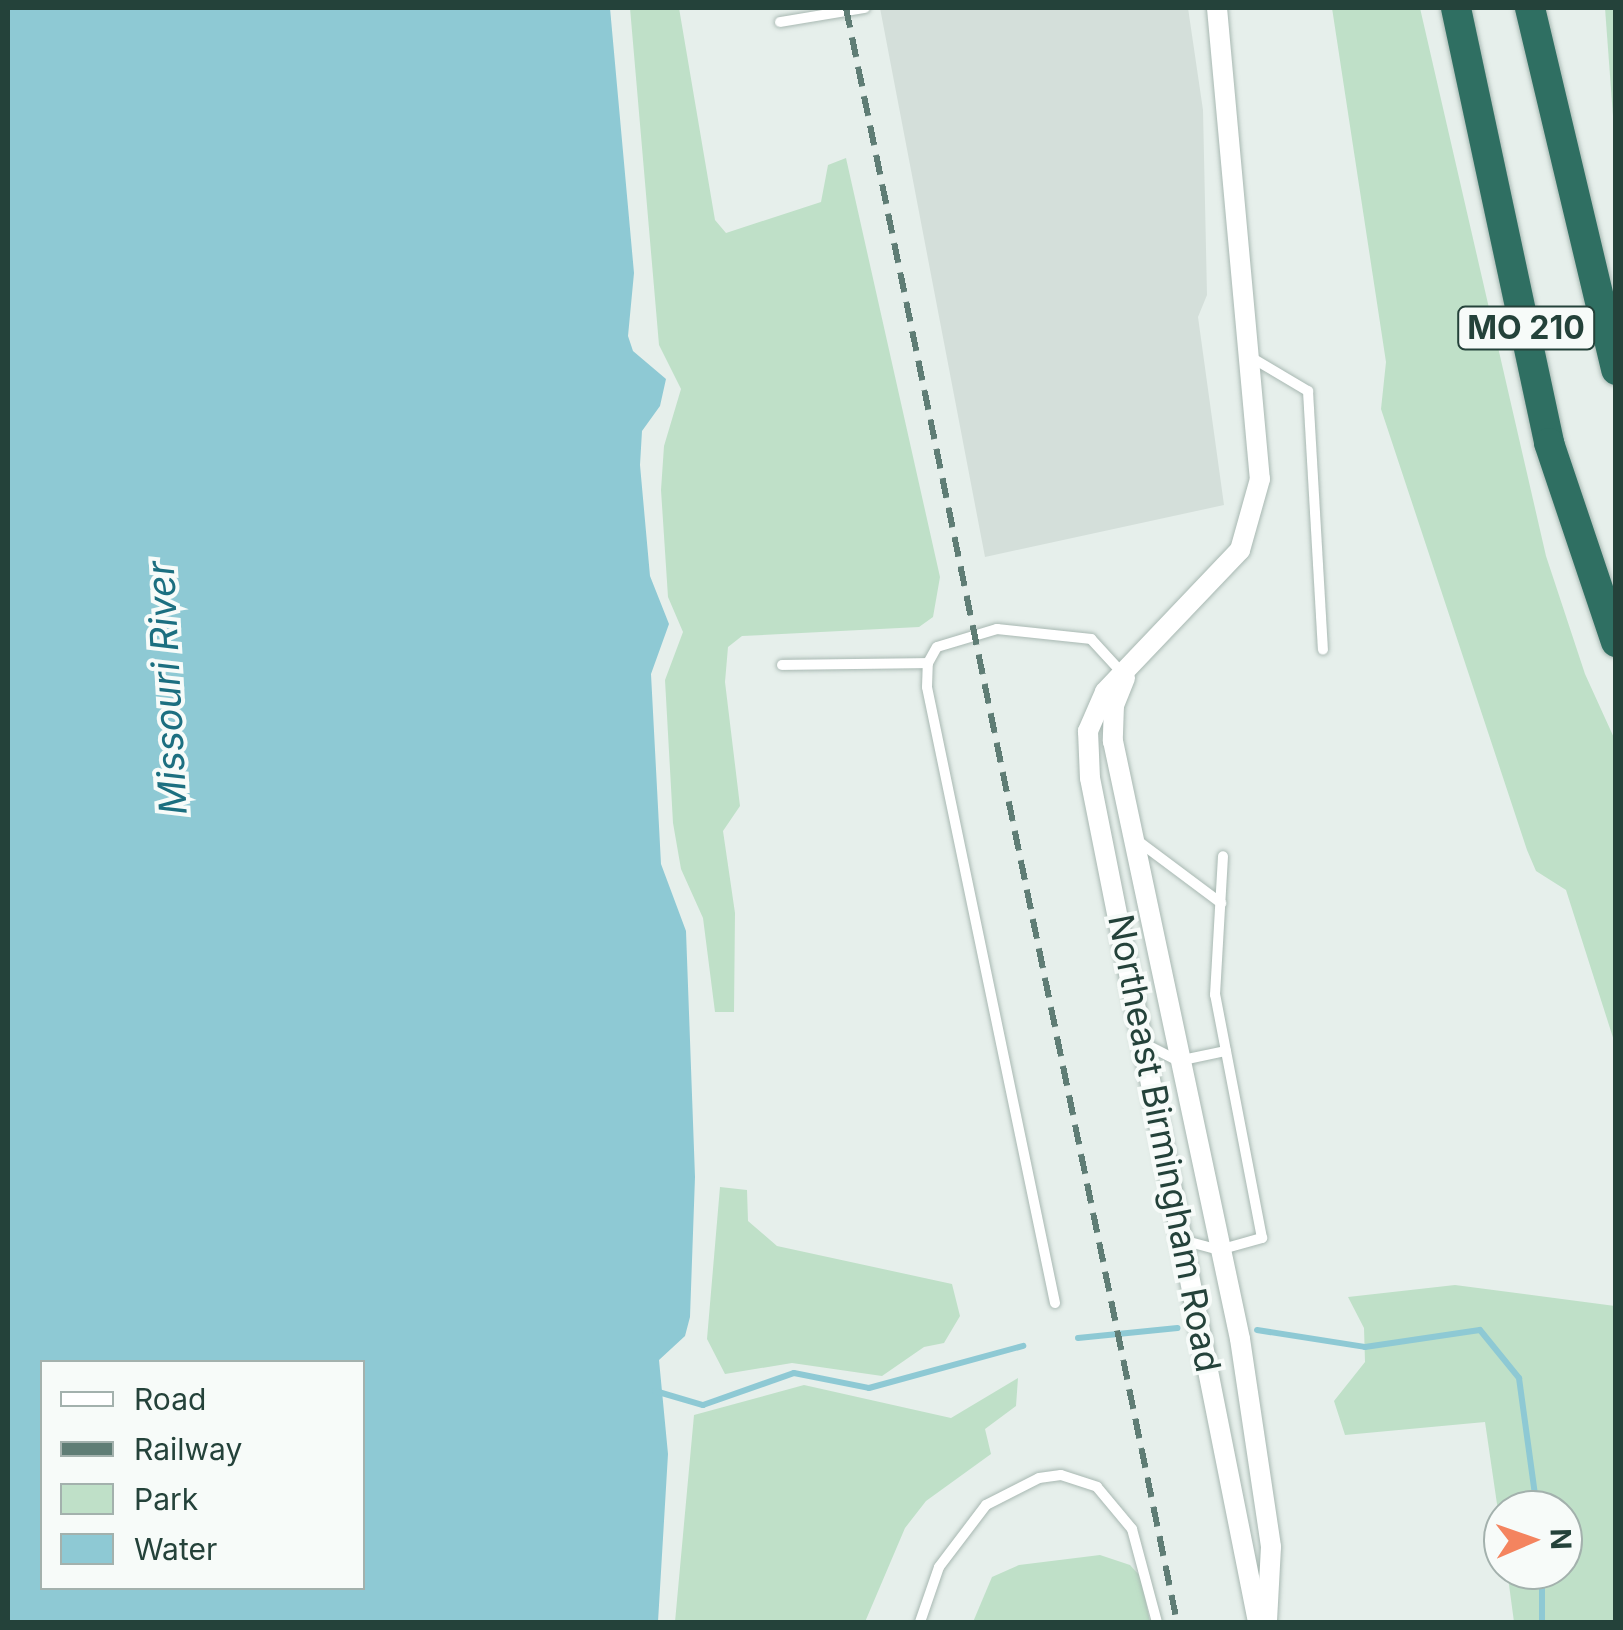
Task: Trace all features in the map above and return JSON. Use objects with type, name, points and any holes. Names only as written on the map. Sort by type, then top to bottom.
[{"type":"highway","name":"MO 210","points":[[1456,8],[1549,443],[1616,642]]},
{"type":"highway","name":"MO 210","points":[[1530,8],[1616,370]]},
{"type":"street","name":"Northeast Birmingham Road","points":[[1217,8],[1254,358],[1260,479],[1240,550],[1126,676],[1105,692],[1088,731],[1090,778],[1186,1241],[1258,1622]]},
{"type":"street","name":"Northeast Birmingham Road","points":[[1126,676],[1114,705],[1112,741],[1240,1338],[1270,1547],[1266,1622]]},
{"type":"lane","points":[[780,22],[865,8]]},
{"type":"lane","points":[[1254,358],[1308,391],[1324,650]]},
{"type":"lane","points":[[1055,1303],[927,687],[928,663],[937,647],[997,629],[1091,638],[1126,676]]},
{"type":"lane","points":[[782,665],[928,663]]},
{"type":"lane","points":[[1130,835],[1221,904]]},
{"type":"lane","points":[[1186,1241],[1202,1250],[1219,1250],[1262,1238],[1215,994],[1223,856]]},
{"type":"lane","points":[[1145,1043],[1178,1062],[1226,1052]]},
{"type":"lane","points":[[920,1622],[940,1568],[986,1506],[1016,1487],[1061,1475],[1097,1487],[1132,1529],[1157,1622]]},
{"type":"shaded area","points":[[880,8],[1188,8],[1203,110],[1207,295],[1198,317],[1224,505],[985,557]]},
{"type":"green space","points":[[630,8],[679,8],[715,220],[726,233],[821,202],[828,165],[846,158],[940,577],[933,617],[919,627],[742,636],[728,647],[725,682],[740,806],[723,831],[735,913],[734,1012],[715,1012],[703,918],[681,869],[673,823],[665,680],[683,632],[668,597],[661,490],[664,446],[681,389],[659,345]]},
{"type":"green space","points":[[1332,8],[1420,8],[1546,556],[1585,674],[1615,740],[1615,1044],[1566,890],[1536,871],[1527,850],[1381,409],[1386,362]]},
{"type":"green space","points":[[1605,8],[1615,8],[1615,143]]},
{"type":"green space","points":[[720,1187],[747,1190],[748,1221],[777,1246],[952,1284],[960,1316],[944,1343],[924,1347],[882,1376],[792,1363],[725,1374],[707,1339]]},
{"type":"green space","points":[[1455,1285],[1615,1306],[1615,1622],[1514,1622],[1510,1590],[1583,1590],[1583,1490],[1495,1490],[1485,1422],[1345,1435],[1334,1401],[1365,1362],[1364,1328],[1348,1297]]},
{"type":"green space","points":[[1018,1378],[1016,1406],[985,1429],[991,1454],[926,1501],[905,1528],[865,1622],[675,1622],[694,1415],[804,1385],[951,1418]]},
{"type":"green space","points":[[1100,1555],[1130,1565],[1141,1577],[1150,1622],[973,1622],[992,1577],[1019,1565]]},
{"type":"water","name":"Missouri River","points":[[8,8],[610,8],[634,273],[628,336],[633,351],[666,379],[660,406],[642,431],[640,465],[650,576],[669,624],[651,674],[661,864],[686,931],[695,1177],[690,1317],[685,1336],[659,1360],[668,1454],[658,1622],[8,1622]]},
{"type":"waterway","points":[[1078,1338],[1178,1328]]},
{"type":"waterway","points":[[1257,1330],[1365,1347],[1480,1330],[1519,1378],[1534,1490]]},
{"type":"waterway","points":[[655,1391],[703,1405],[794,1373],[869,1388],[1023,1346]]},
{"type":"waterway","points":[[1542,1590],[1542,1622]]},
{"type":"railway","points":[[846,8],[1177,1622]]}]
